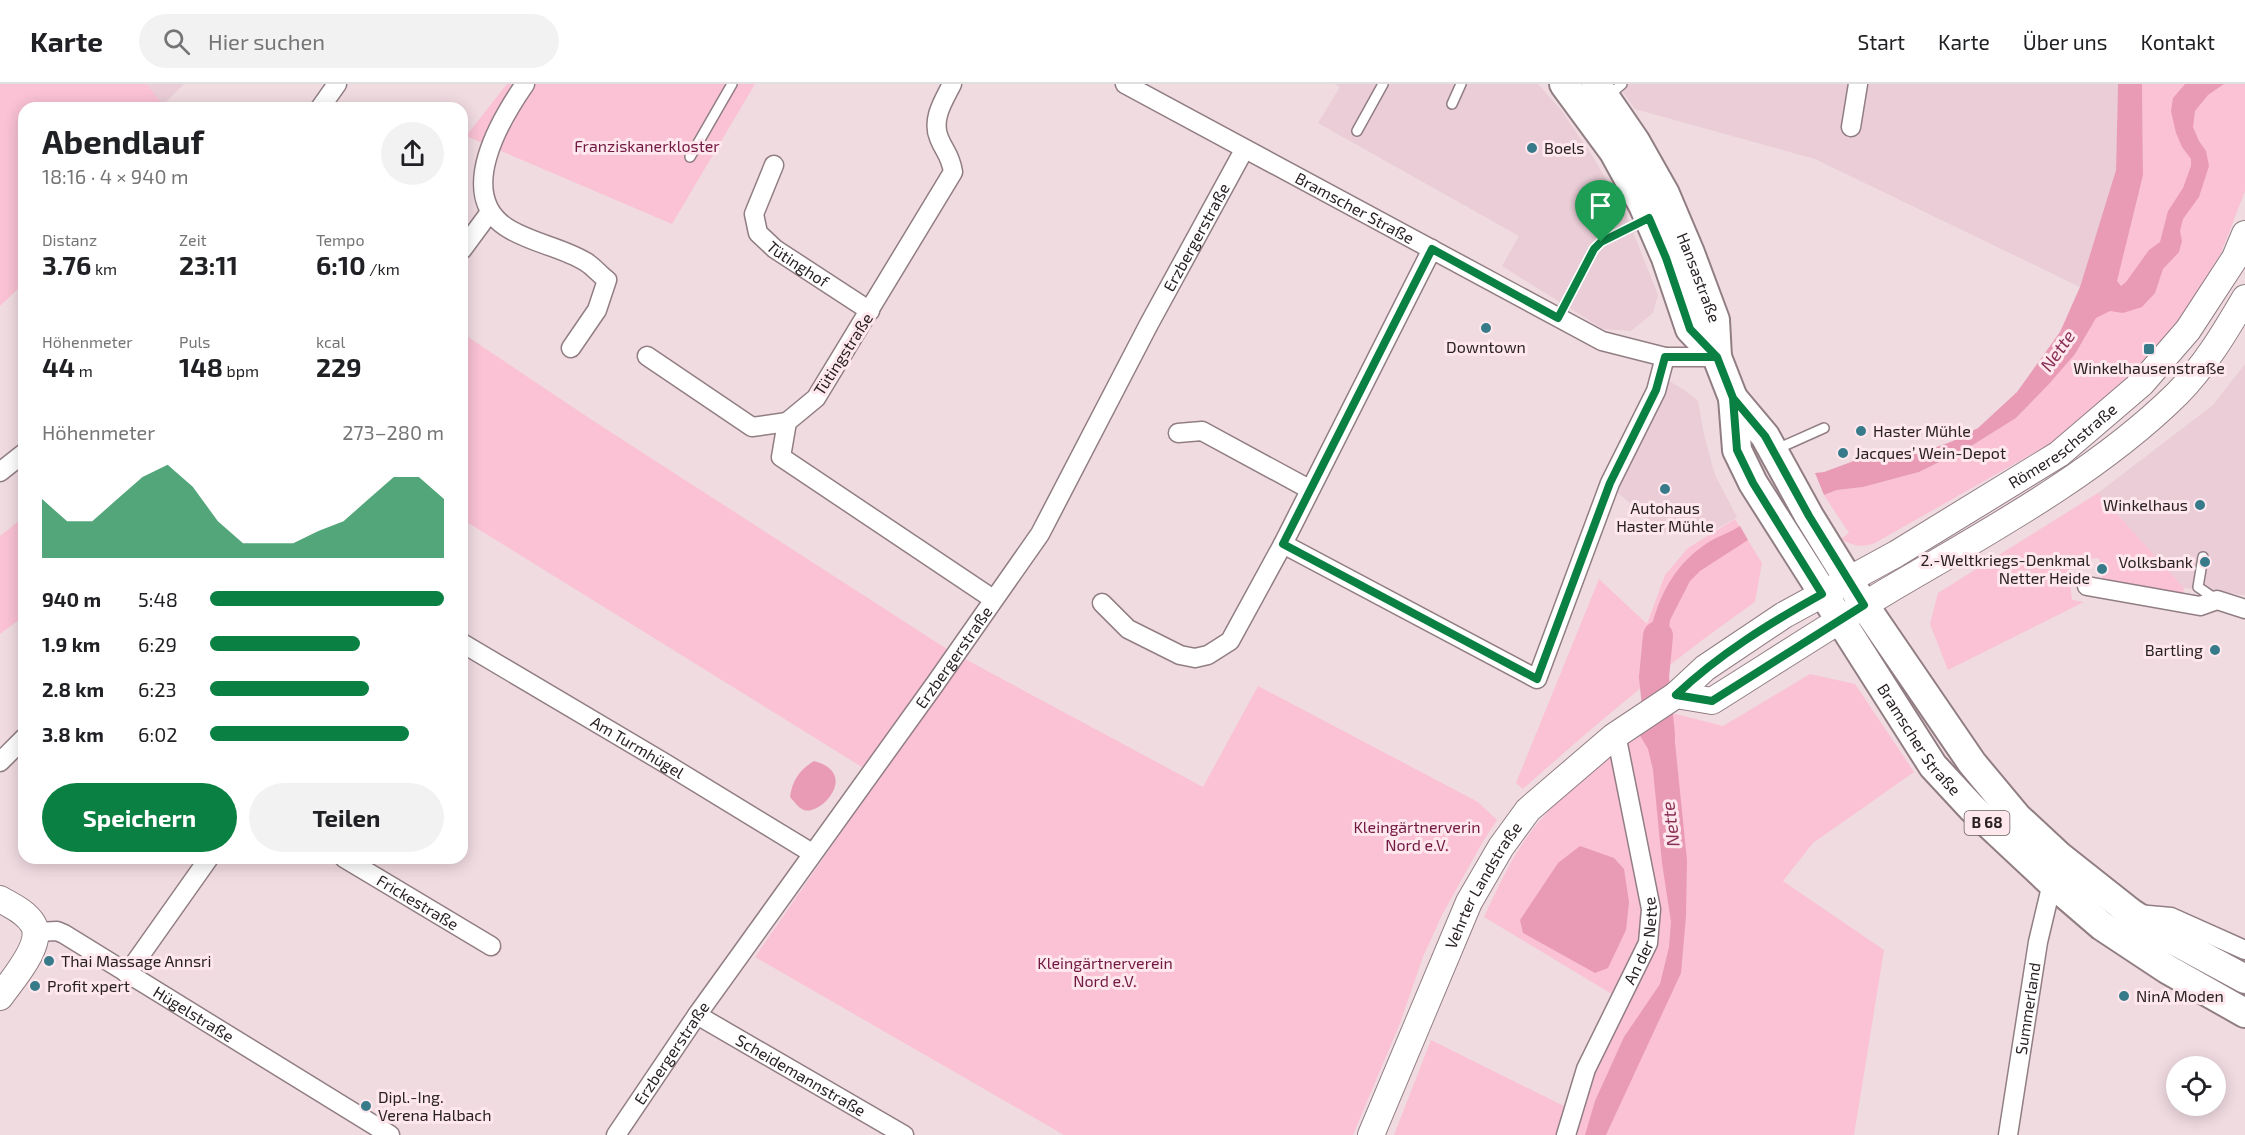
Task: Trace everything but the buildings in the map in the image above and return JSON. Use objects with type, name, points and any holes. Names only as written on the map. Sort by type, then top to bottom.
[{"type":"main road","name":"Hansastraße","points":[[1564,84],[1597,100],[1635,141],[1665,194],[1715,320],[1717,357]]},
{"type":"main road","name":"Hansastraße","points":[[1597,100],[1614,152],[1649,218],[1666,258],[1690,329],[1717,357]]},
{"type":"main road","name":"Römereschstraße","points":[[1822,594],[1896,554],[2003,490],[2059,454],[2103,418],[2142,383],[2188,330],[2235,258],[2245,234]]},
{"type":"main road","name":"Römereschstraße","points":[[1839,621],[2057,489],[2144,425],[2179,393],[2199,369],[2221,339],[2245,298]]},
{"type":"main road","name":"Bramscher Straße","points":[[1717,357],[1733,398],[1737,450],[1753,483],[1933,766],[1972,808],[2102,926],[2167,969],[2245,1013]]},
{"type":"main road","name":"Bramscher Straße","points":[[1733,398],[1765,436],[1864,605],[1972,763],[2017,817],[2059,856],[2131,913],[2171,939],[2245,979]]},
{"type":"main road","name":"Vehrter Landstraße","points":[[1371,1135],[1460,923],[1479,883],[1514,827],[1540,799],[1614,737],[1672,697],[1705,668],[1784,615],[1822,594]]},
{"type":"main road","points":[[1672,697],[1712,701],[1839,621]]},
{"type":"main road","points":[[0,899],[25,915],[33,923],[36,932],[36,942],[32,952],[0,997]]},
{"type":"street","points":[[324,102],[336,84]]},
{"type":"street","points":[[525,84],[500,126],[487,158],[484,167],[484,196],[489,212],[506,227],[586,262],[607,280],[597,310],[571,348]]},
{"type":"street","name":"Tütingstraße","points":[[787,422],[816,398],[952,172],[950,157],[938,136],[937,112],[952,84]]},
{"type":"street","name":"Bramscher Straße","points":[[1125,84],[1602,341],[1665,357],[1717,357]]},
{"type":"street","points":[[1851,127],[1858,84]]},
{"type":"street","name":"Erzbergerstraße","points":[[616,1135],[697,1015],[1040,534],[1149,324],[1244,150]]},
{"type":"street","name":"Tütinghof","points":[[774,165],[754,214],[758,233],[775,249],[870,311]]},
{"type":"street","points":[[468,242],[489,212]]},
{"type":"street","points":[[1102,603],[1128,629],[1180,655],[1195,658],[1208,655],[1221,648],[1237,631],[1432,249]]},
{"type":"street","points":[[647,356],[752,427],[787,422],[781,457],[993,599]]},
{"type":"street","points":[[1283,544],[1537,679],[1610,483],[1656,390],[1665,357]]},
{"type":"street","points":[[1178,433],[1202,431],[1309,489]]},
{"type":"street","points":[[0,472],[18,458]]},
{"type":"street","points":[[2087,586],[2200,606],[2217,600],[2245,609]]},
{"type":"street","name":"Am Turmhügel","points":[[468,647],[812,853]]},
{"type":"street","name":"An der Nette","points":[[1566,1135],[1586,1069],[1648,943],[1651,909],[1618,744],[1614,737]]},
{"type":"street","points":[[0,762],[18,744]]},
{"type":"street","points":[[127,975],[205,864]]},
{"type":"street","name":"Frickestraße","points":[[354,864],[491,946]]},
{"type":"street","name":"Summerland","points":[[2008,1135],[2038,942],[2052,883]]},
{"type":"street","points":[[2131,913],[2171,917],[2245,950]]},
{"type":"street","name":"Hügelstraße","points":[[36,932],[57,931],[390,1135]]},
{"type":"street","name":"Scheidemannstraße","points":[[697,1015],[904,1135]]},
{"type":"lane","points":[[690,157],[732,84]]},
{"type":"lane","points":[[1357,131],[1383,84]]},
{"type":"lane","points":[[1452,104],[1461,84]]},
{"type":"lane","points":[[1558,318],[1594,249],[1601,242],[1649,218]]},
{"type":"lane","points":[[1772,451],[1824,428]]},
{"type":"lane","points":[[2203,557],[2198,587],[2217,600]]},
{"type":"shaded area","points":[[147,84],[184,84],[166,102],[161,102]]},
{"type":"shaded area","points":[[1335,84],[1538,84],[1561,110],[1593,157],[1625,212],[1658,295],[1653,313],[1631,331],[1603,329],[1502,266],[1519,236],[1318,123],[1340,87]]},
{"type":"shaded area","points":[[1617,84],[2118,84],[2116,170],[2080,287],[1815,159],[1635,109]]},
{"type":"shaded area","points":[[2245,364],[2245,595],[2184,588],[2098,493],[2213,405]]},
{"type":"shaded area","points":[[1669,381],[1698,401],[1715,475],[1737,517],[1706,535],[1665,533],[1617,492]]},
{"type":"green space","points":[[0,84],[147,84],[161,102],[18,102],[18,289],[0,306]]},
{"type":"green space","name":"Franziskanerkloster","points":[[507,84],[755,84],[672,224],[468,137],[468,133]]},
{"type":"green space","points":[[2142,84],[2245,84],[2245,191],[2221,253],[2178,325],[2144,367],[2058,439],[1875,543],[1858,546],[1841,539],[1849,533],[1824,495],[1837,490],[1863,487],[1919,472],[1968,448],[2016,418],[2049,384],[2143,175]]},
{"type":"green space","points":[[468,337],[592,420],[950,651],[1203,787],[1258,686],[1478,802],[1497,820],[1442,915],[1423,957],[1400,1023],[1353,1135],[1064,1135],[755,957],[934,698],[865,769],[468,523]]},
{"type":"green space","points":[[2098,493],[2184,588],[2183,594],[2102,579],[2099,558],[2068,561],[2072,600],[2084,602],[1948,670],[1930,624],[1938,593]]},
{"type":"green space","points":[[1735,519],[1762,563],[1755,602],[1636,692],[1523,789],[1516,783],[1599,579],[1647,624],[1665,575],[1688,548]]},
{"type":"green space","points":[[18,522],[18,620],[0,634],[0,536]]},
{"type":"green space","points":[[1810,674],[1855,684],[1914,772],[1813,843],[1783,881],[1884,950],[1854,1135],[1394,1135],[1431,1040],[1566,1107],[1615,996],[1484,917],[1514,857],[1537,824],[1584,777],[1618,750],[1672,713],[1723,726]]},
{"type":"water","points":[[2118,84],[2142,84],[2143,175],[2117,281],[2121,286],[2149,250],[2160,242],[2168,211],[2183,188],[2191,166],[2191,159],[2176,133],[2171,111],[2173,98],[2185,84],[2224,84],[2208,95],[2195,111],[2193,127],[2206,151],[2209,166],[2199,197],[2183,219],[2179,252],[2163,269],[2155,293],[2142,307],[2123,313],[2110,311],[2096,318],[2075,354],[2016,418],[1968,448],[1919,472],[1863,487],[1837,490],[1824,495],[1815,473],[1824,472],[1870,455],[1899,457],[1921,453],[1953,441],[1978,428],[2017,392],[2060,332],[2080,287],[2116,170]]},
{"type":"water","points":[[1740,526],[1748,540],[1700,571],[1690,581],[1670,620],[1666,653],[1668,666],[1642,686],[1651,627],[1665,590],[1687,559],[1712,540]]},
{"type":"water","points":[[1672,713],[1687,860],[1686,916],[1681,973],[1606,1135],[1585,1135],[1595,1101],[1624,1037],[1660,984],[1669,947],[1671,922],[1662,863],[1653,770],[1648,749],[1639,734]]},
{"type":"water","points":[[814,761],[827,767],[834,775],[836,783],[833,792],[819,807],[804,810],[790,797],[791,791],[801,772]]},
{"type":"water","points":[[1580,846],[1614,858],[1624,869],[1629,902],[1626,930],[1608,968],[1595,973],[1523,933],[1520,920],[1558,863]]},
{"type":"waterway","name":"Nette","points":[[1658,636],[1654,677],[1660,735]]},
{"type":"place","name":"Boels","points":[[1532,148]]},
{"type":"place","name":"Downtown","points":[[1486,328]]},
{"type":"place","name":"Winkelhausenstraße","points":[[2149,349]]},
{"type":"place","name":"Haster Mühle","points":[[1861,431]]},
{"type":"place","name":"Jacques’ Wein-Depot","points":[[1843,453]]},
{"type":"place","name":"Autohaus Haster Mühle","points":[[1665,489]]},
{"type":"place","name":"Winkelhaus","points":[[2200,505]]},
{"type":"place","name":"Volksbank","points":[[2205,562]]},
{"type":"place","name":"2.-Weltkriegs-Denkmal Netter Heide","points":[[2102,569]]},
{"type":"place","name":"Bartling","points":[[2215,650]]},
{"type":"place","name":"Thai Massage Annsri","points":[[49,961]]},
{"type":"place","name":"Profit xpert","points":[[35,986]]},
{"type":"place","name":"NinA Moden","points":[[2124,996]]},
{"type":"place","name":"Dipl.-Ing. Verena Halbach","points":[[366,1106]]},
{"type":"route","points":[[1601,242],[1594,249],[1558,318],[1432,249],[1283,544],[1537,679],[1610,483],[1660,381],[1665,357],[1717,357],[1733,398],[1737,450],[1753,483],[1822,594],[1784,615],[1705,668],[1676,695],[1712,701],[1864,605],[1809,516],[1765,436],[1733,398],[1717,357],[1690,329],[1666,258],[1649,218],[1601,242]]},
{"type":"park label","name":"Kleingärtnerverin Nord e.V.","points":[[1417,836]]},
{"type":"park label","name":"Kleingärtnerverein Nord e.V.","points":[[1105,972]]}]
